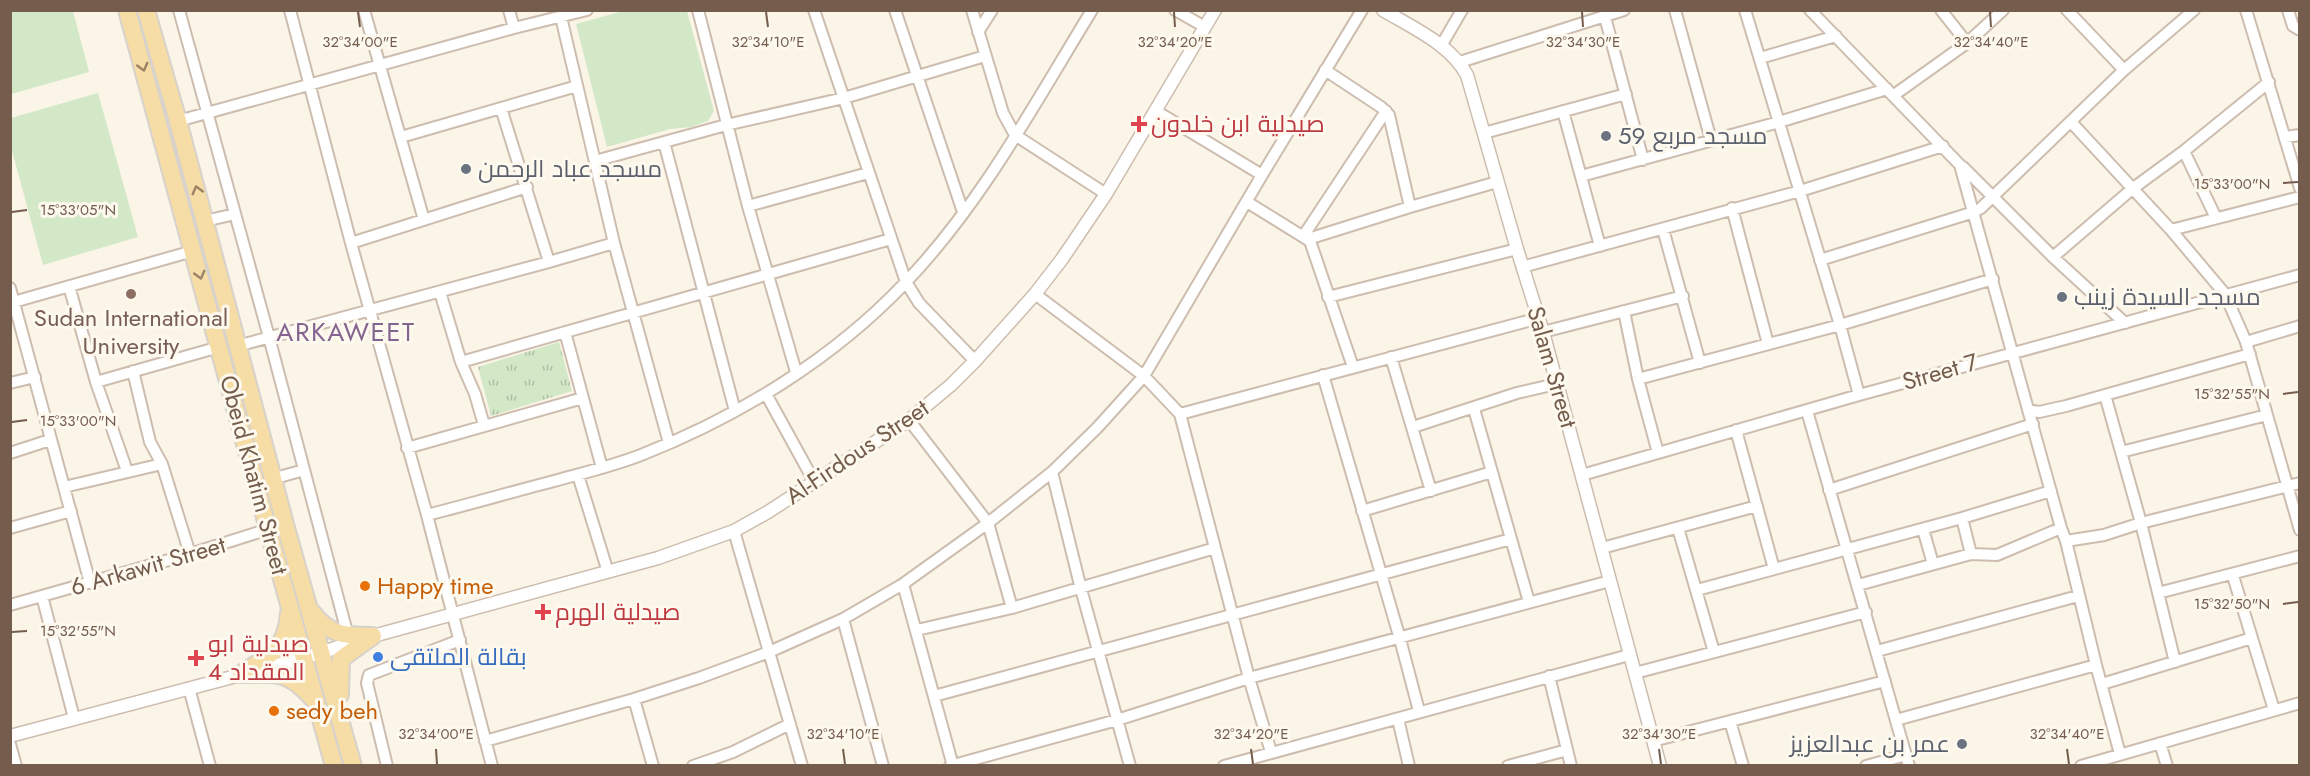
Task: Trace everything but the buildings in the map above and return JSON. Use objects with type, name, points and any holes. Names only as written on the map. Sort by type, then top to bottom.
[{"type":"main road","name":"Obeid Khatim Street","points":[[127,10],[289,608],[334,765]]},
{"type":"main road","name":"Obeid Khatim Street","points":[[146,10],[205,221],[272,479],[354,765]]},
{"type":"main road","points":[[307,603],[317,619],[331,630],[348,636],[373,636]]},
{"type":"main road","points":[[241,674],[280,647],[288,626],[289,608]]},
{"type":"main road","points":[[342,726],[339,688],[341,659],[373,636]]},
{"type":"main road","points":[[241,674],[288,677],[301,686],[318,704]]},
{"type":"street","points":[[179,10],[209,114],[348,636]]},
{"type":"street","points":[[290,10],[351,243],[427,515],[492,765]]},
{"type":"street","points":[[364,10],[424,220]]},
{"type":"street","points":[[509,10],[514,28]]},
{"type":"street","points":[[178,121],[587,10]]},
{"type":"street","points":[[698,10],[726,125],[796,372]]},
{"type":"street","points":[[814,10],[906,282],[920,303],[975,361]]},
{"type":"street","points":[[895,10],[963,212]]},
{"type":"street","points":[[972,10],[1003,113],[1015,135],[1106,194]]},
{"type":"street","points":[[978,32],[992,10]]},
{"type":"street","points":[[427,515],[602,468],[669,443],[766,394],[861,326],[906,282],[963,212],[1015,135],[1092,10]]},
{"type":"street","points":[[1175,10],[1205,27]]},
{"type":"street","name":"Al-Firdous Street","points":[[10,736],[304,658],[373,636],[608,572],[697,545],[734,531],[814,483],[909,420],[951,385],[1035,294],[1106,194],[1215,10]]},
{"type":"street","points":[[485,741],[699,678],[769,652],[843,619],[903,584],[988,523],[1052,472],[1097,428],[1144,376],[1362,10]]},
{"type":"street","name":"Salam Street","points":[[1383,10],[1441,46],[1460,62],[1473,91],[1516,249],[1543,332],[1660,765]]},
{"type":"street","points":[[1441,46],[1462,10]]},
{"type":"street","points":[[1460,62],[1624,10]]},
{"type":"street","points":[[1676,10],[1711,140]]},
{"type":"street","points":[[1745,10],[1859,395]]},
{"type":"street","points":[[1810,10],[1992,199],[2125,323]]},
{"type":"street","points":[[1941,10],[1967,43]]},
{"type":"street","points":[[1581,176],[1891,92],[1967,43],[2003,10]]},
{"type":"street","points":[[2067,10],[2124,70]]},
{"type":"street","points":[[1820,260],[1974,213],[1992,199],[2124,70],[2194,10]]},
{"type":"street","points":[[2246,10],[2300,188]]},
{"type":"street","points":[[2288,10],[2294,26],[2300,30]]},
{"type":"street","points":[[561,17],[614,243],[669,443]]},
{"type":"street","points":[[1605,17],[1643,160]]},
{"type":"street","points":[[1760,58],[1836,36]]},
{"type":"street","points":[[594,161],[726,125],[844,98],[985,56]]},
{"type":"street","points":[[1325,70],[1386,111],[1392,123],[1410,207]]},
{"type":"street","points":[[2053,257],[2132,189],[2184,151],[2269,82]]},
{"type":"street","points":[[401,137],[577,86]]},
{"type":"street","points":[[1484,133],[1626,94]]},
{"type":"street","points":[[501,108],[549,262]]},
{"type":"street","points":[[1156,111],[1262,175]]},
{"type":"street","points":[[1306,237],[1386,111]]},
{"type":"street","points":[[1563,111],[1600,246]]},
{"type":"street","points":[[2071,122],[2171,230],[2225,294],[2250,354],[2300,530]]},
{"type":"street","points":[[2285,137],[2300,135]]},
{"type":"street","points":[[664,142],[735,411]]},
{"type":"street","points":[[1522,267],[1800,191],[1943,146]]},
{"type":"street","points":[[2184,151],[2216,218]]},
{"type":"street","points":[[1960,165],[2066,541],[2078,596],[2120,754]]},
{"type":"street","points":[[748,206],[868,173]]},
{"type":"street","points":[[1306,237],[1497,182]]},
{"type":"street","points":[[351,243],[526,187]]},
{"type":"street","points":[[2171,230],[2300,197]]},
{"type":"street","points":[[1247,202],[1306,237],[1311,243],[1353,367]]},
{"type":"street","points":[[1732,208],[1768,344]]},
{"type":"street","points":[[205,221],[235,214]]},
{"type":"street","points":[[1664,229],[1700,363]]},
{"type":"street","points":[[461,362],[891,239]]},
{"type":"street","points":[[237,346],[614,243]]},
{"type":"street","points":[[1328,297],[1516,249]]},
{"type":"street","points":[[12,302],[193,251]]},
{"type":"street","name":"Street 7","points":[[1582,475],[2013,352],[2300,275]]},
{"type":"street","points":[[1638,379],[1840,325],[1993,279]]},
{"type":"street","points":[[69,286],[96,382],[127,471]]},
{"type":"street","points":[[10,288],[90,583]]},
{"type":"street","points":[[440,292],[461,362],[475,394],[484,425]]},
{"type":"street","points":[[1035,294],[1144,376],[1180,414],[1249,678],[1271,752]]},
{"type":"street","points":[[1543,332],[1683,296]]},
{"type":"street","points":[[1624,311],[1638,379],[1658,453]]},
{"type":"street","points":[[1180,414],[1539,318]]},
{"type":"street","points":[[2246,342],[2300,326]]},
{"type":"street","points":[[565,332],[602,468]]},
{"type":"street","points":[[96,382],[219,347]]},
{"type":"street","points":[[2028,410],[2039,412],[2250,354]]},
{"type":"street","points":[[1391,357],[1431,491]]},
{"type":"street","points":[[133,371],[150,442],[162,464],[190,555]]},
{"type":"street","points":[[1323,375],[1419,711]]},
{"type":"street","points":[[10,383],[35,376]]},
{"type":"street","points":[[1413,427],[1474,409],[1517,393],[1556,384]]},
{"type":"street","points":[[766,394],[814,483]]},
{"type":"street","points":[[2105,395],[2141,523],[2175,662]]},
{"type":"street","points":[[407,448],[583,398]]},
{"type":"street","points":[[1474,409],[1529,602]]},
{"type":"street","points":[[1807,411],[1907,760],[1866,765]]},
{"type":"street","points":[[2121,452],[2267,415]]},
{"type":"street","points":[[909,420],[988,523],[1012,608]]},
{"type":"street","points":[[1829,490],[2033,424]]},
{"type":"street","points":[[1736,430],[1774,569]]},
{"type":"street","points":[[10,453],[51,440]]},
{"type":"street","points":[[64,487],[162,464]]},
{"type":"street","points":[[272,479],[304,470]]},
{"type":"street","points":[[1052,472],[1081,589],[1130,765]]},
{"type":"street","points":[[1362,511],[1492,472]]},
{"type":"street","points":[[578,475],[608,572]]},
{"type":"street","points":[[2066,541],[2104,535],[2141,523],[2300,483]]},
{"type":"street","points":[[1697,590],[1923,529],[2051,491]]},
{"type":"street","points":[[1602,548],[1757,506]]},
{"type":"street","points":[[10,528],[71,512]]},
{"type":"street","points":[[1962,518],[1971,554]]},
{"type":"street","name":"6 Arkawit Street","points":[[10,605],[190,555],[285,524]]},
{"type":"street","points":[[1678,528],[1714,652]]},
{"type":"street","points":[[1858,585],[1971,554],[1997,555],[2061,528]]},
{"type":"street","points":[[1923,529],[1933,564]]},
{"type":"street","points":[[734,531],[802,765]]},
{"type":"street","points":[[934,696],[1512,539]]},
{"type":"street","points":[[917,630],[1012,608],[1215,548]]},
{"type":"street","points":[[2158,594],[2233,576],[2300,556]]},
{"type":"street","points":[[2233,576],[2274,710]]},
{"type":"street","points":[[903,584],[952,765],[1117,720],[1249,678],[1610,581]]},
{"type":"street","points":[[42,596],[74,718]]},
{"type":"street","points":[[1877,651],[2078,596]]},
{"type":"street","points":[[1635,673],[1866,612]]},
{"type":"street","points":[[843,619],[883,765]]},
{"type":"street","points":[[2102,684],[2252,638]]},
{"type":"street","points":[[387,765],[368,683],[369,675],[460,640]]},
{"type":"street","points":[[1224,765],[1629,656]]},
{"type":"street","points":[[1896,720],[2096,665]]},
{"type":"street","points":[[1549,676],[1571,765]]},
{"type":"street","points":[[1653,741],[1885,681]]},
{"type":"street","points":[[189,688],[210,765]]},
{"type":"street","points":[[634,699],[653,765]]},
{"type":"street","points":[[2081,765],[2300,704]]},
{"type":"street","points":[[1398,719],[1409,765]]},
{"type":"street","points":[[1730,721],[1743,765]]},
{"type":"street","points":[[699,765],[733,752],[790,724]]},
{"type":"street","points":[[2160,743],[2167,765]]},
{"type":"street","points":[[10,744],[16,765]]},
{"type":"street","points":[[1508,765],[1567,750]]},
{"type":"green space","points":[[11,10],[73,11],[89,72],[11,94]]},
{"type":"green space","points":[[623,11],[687,11],[714,111],[708,121],[607,147],[576,24]]},
{"type":"green space","points":[[98,93],[138,237],[43,265],[11,147],[11,118]]},
{"type":"green space","points":[[559,342],[572,391],[491,416],[478,367]]},
{"type":"place","name":"صيدلية ابن خلدون","points":[[1139,124]]},
{"type":"place","name":"مسجد مربع 59","points":[[1606,136]]},
{"type":"place","name":"مسجد عباد الرحمن","points":[[466,169]]},
{"type":"place","name":"Sudan International University","points":[[131,294]]},
{"type":"place","name":"مسجد السيدة زينب","points":[[2062,297]]},
{"type":"place","name":"Happy time","points":[[365,586]]},
{"type":"place","name":"صيدلية الهرم","points":[[543,612]]},
{"type":"place","name":"بقالة الملتقى","points":[[378,657]]},
{"type":"place","name":"صيدلية ابو المقداد 4","points":[[196,658]]},
{"type":"place","name":"sedy beh","points":[[274,711]]},
{"type":"place","name":"عمر بن عبدالعزيز","points":[[1962,744]]},
{"type":"district","name":"ARKAWEET","points":[[346,332]]}]
